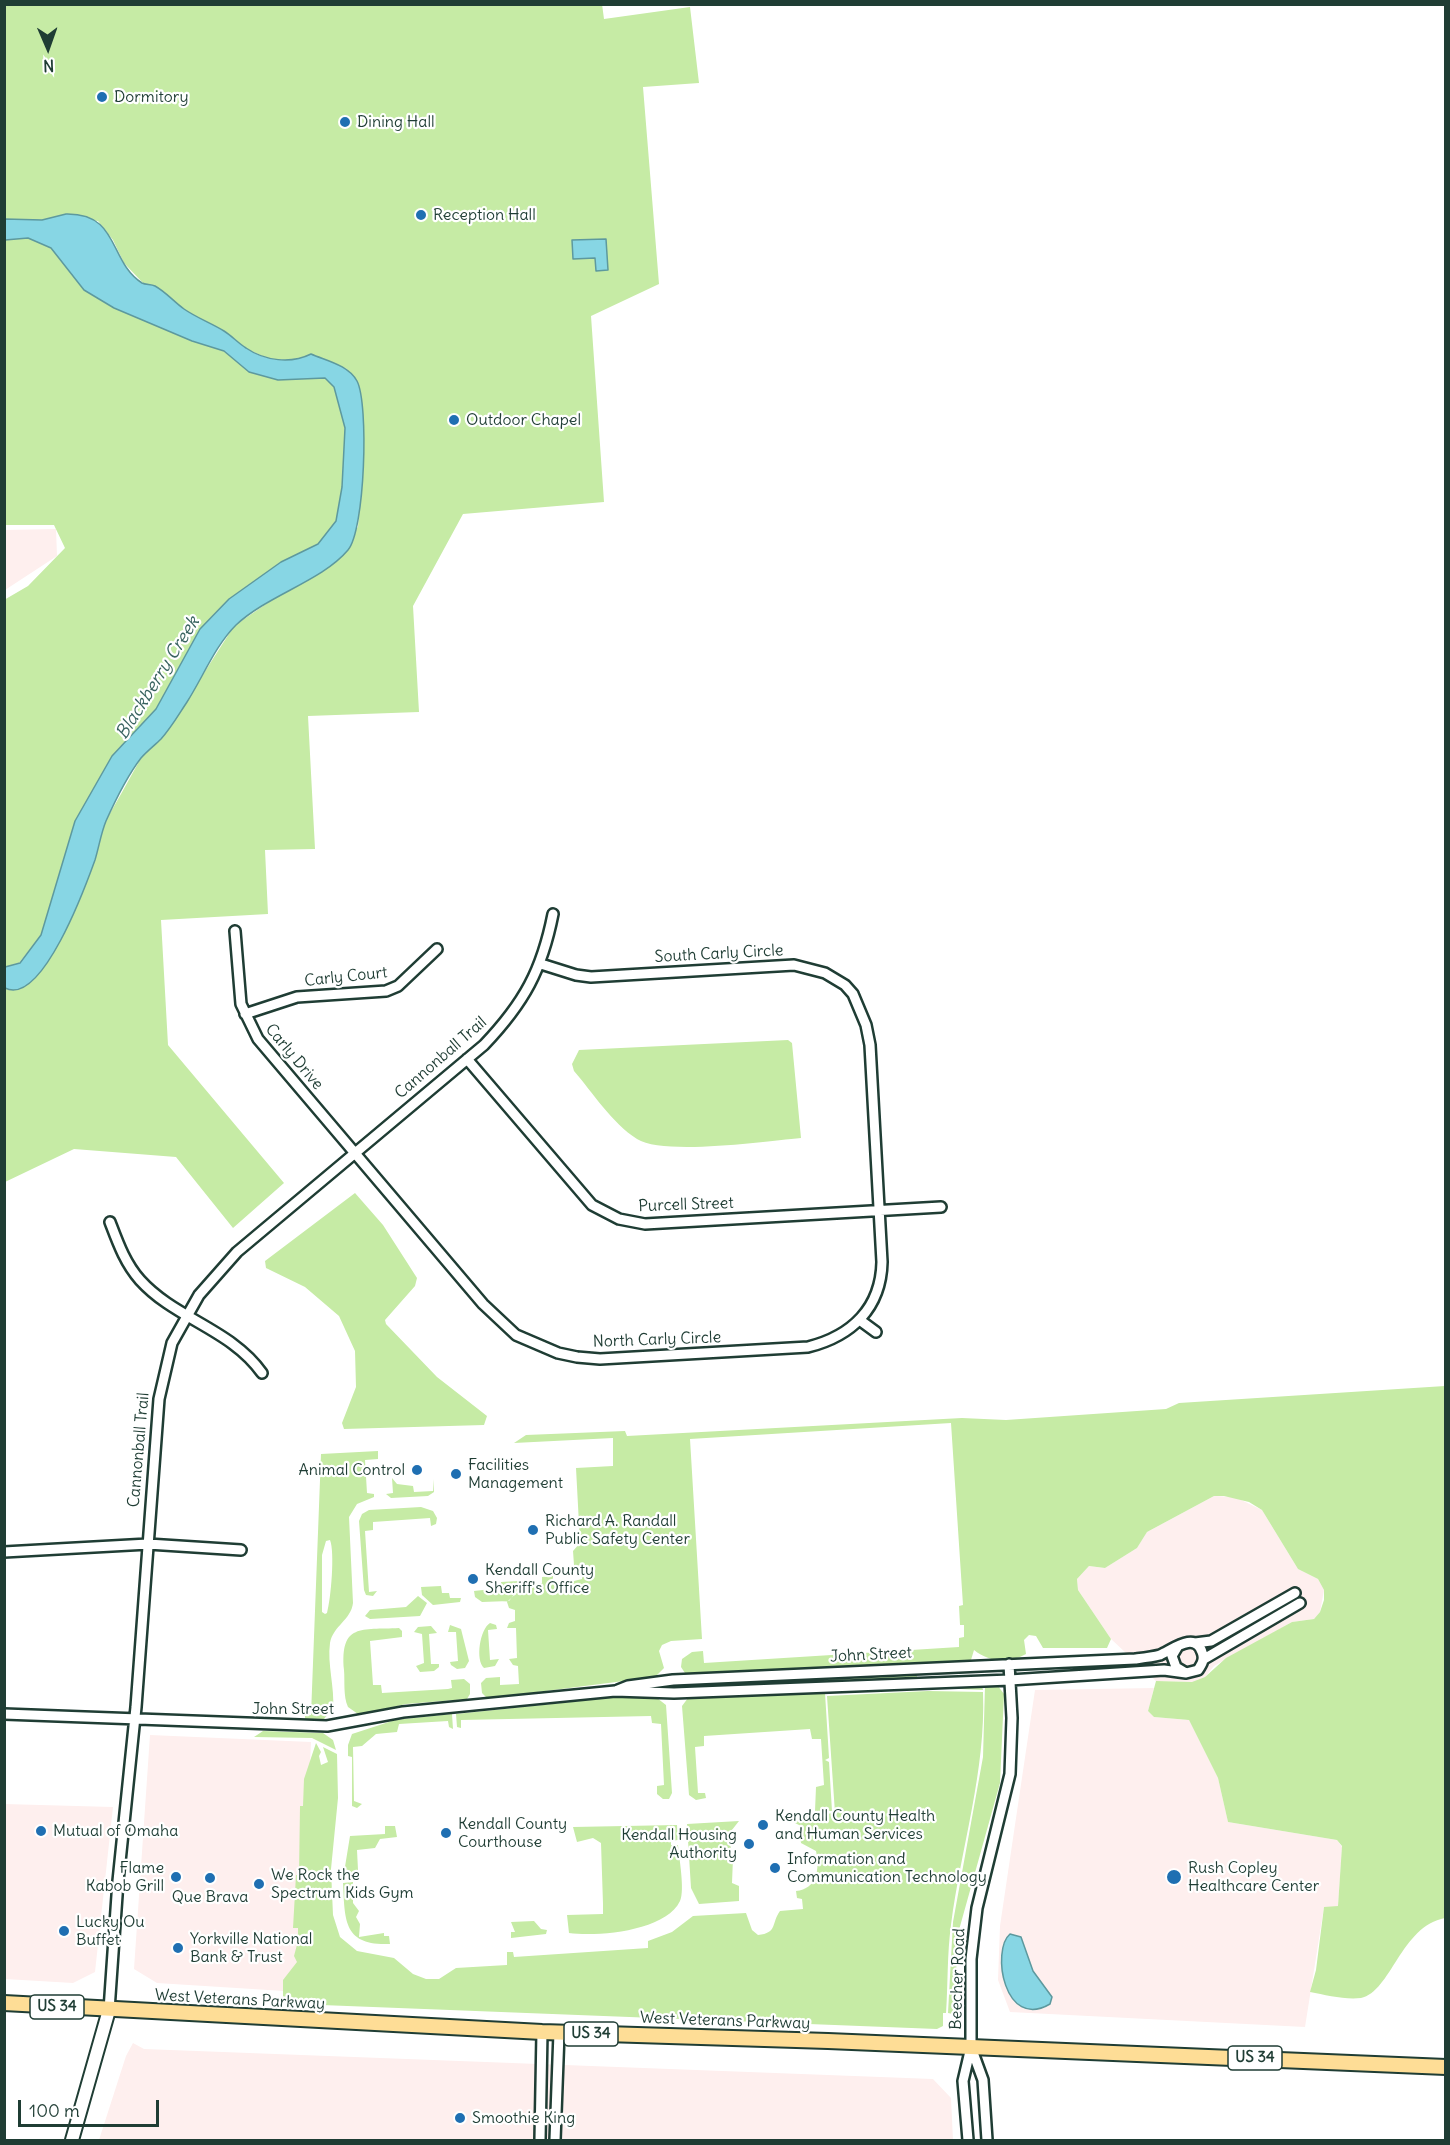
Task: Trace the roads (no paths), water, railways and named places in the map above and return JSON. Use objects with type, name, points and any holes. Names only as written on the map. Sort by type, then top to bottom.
[{"type":"main road","name":"West Veterans Parkway","points":[[4,2003],[559,2033],[1446,2067]]},
{"type":"main road","name":"Cannonball Trail","points":[[72,2140],[109,2010]]},
{"type":"street","name":"Cannonball Trail","points":[[109,2010],[118,1881],[135,1720],[160,1390],[169,1351],[186,1315],[209,1280],[237,1252],[466,1059],[503,1025],[532,982],[541,964],[553,914]]},
{"type":"street","name":"Carly Drive","points":[[235,931],[238,990],[245,1014],[258,1039],[355,1153]]},
{"type":"street","name":"Carly Court","points":[[245,1014],[297,997],[386,991],[398,986],[437,949]]},
{"type":"street","name":"South Carly Circle","points":[[541,964],[576,975],[591,977],[794,965],[836,978],[853,994],[860,1007],[870,1045],[880,1210]]},
{"type":"street","name":"Purcell Street","points":[[466,1059],[581,1193],[605,1213],[619,1219],[645,1224],[941,1207]]},
{"type":"street","name":"North Carly Circle","points":[[355,1153],[483,1304],[516,1335],[558,1353],[600,1359],[801,1347],[837,1337],[861,1321],[872,1304],[882,1274],[880,1210]]},
{"type":"street","points":[[110,1222],[120,1248],[138,1277],[153,1292],[186,1315],[237,1345],[262,1373]]},
{"type":"street","points":[[861,1321],[876,1332]]},
{"type":"street","points":[[4,1552],[148,1545],[241,1550]]},
{"type":"street","points":[[1295,1593],[1211,1641],[1195,1644],[1189,1642],[1178,1646],[1173,1652],[1174,1664],[1186,1673],[1198,1670],[1204,1659],[1300,1603]]},
{"type":"street","points":[[1195,1644],[1203,1653],[1204,1659]]},
{"type":"street","name":"John Street","points":[[615,1691],[628,1686],[673,1680],[1130,1659],[1159,1655],[1178,1646]]},
{"type":"street","points":[[1130,1659],[1130,1672]]},
{"type":"street","name":"Beecher Road","points":[[968,2140],[963,2081],[971,2047],[971,1959],[977,1908],[1010,1774],[1010,1664]]},
{"type":"street","name":"John Street","points":[[4,1714],[327,1726],[403,1712],[615,1691],[674,1693],[1011,1680],[1164,1670],[1186,1673]]},
{"type":"street","points":[[540,2140],[542,2032]]},
{"type":"street","points":[[555,2140],[559,2033]]},
{"type":"street","name":"Beecher Road","points":[[971,2047],[983,2080],[987,2140]]},
{"type":"water","points":[[66,214],[83,216],[96,221],[112,240],[131,274],[142,283],[159,288],[184,309],[224,331],[253,352],[278,360],[295,359],[311,354],[348,371],[357,381],[361,394],[363,467],[358,518],[354,538],[348,550],[324,571],[249,614],[222,642],[172,726],[141,758],[131,772],[104,826],[95,860],[60,941],[33,980],[19,989],[5,988],[5,967],[20,963],[41,935],[75,821],[112,756],[156,709],[200,629],[229,599],[281,562],[318,544],[336,521],[342,487],[345,428],[334,387],[325,378],[278,380],[249,372],[224,351],[192,341],[114,308],[84,290],[51,248],[28,238],[5,240],[5,219],[42,220]]},
{"type":"water","points":[[606,239],[608,270],[596,271],[595,258],[573,259],[572,240]]},
{"type":"water","points":[[1010,1934],[1021,1937],[1033,1971],[1052,1997],[1050,2004],[1034,2009],[1022,2007],[1012,1998],[1002,1970],[1004,1943]]},
{"type":"place","name":"Dormitory","points":[[102,97]]},
{"type":"place","name":"Dining Hall","points":[[345,122]]},
{"type":"place","name":"Reception Hall","points":[[421,215]]},
{"type":"place","name":"Outdoor Chapel","points":[[454,420]]},
{"type":"place","name":"Animal Control","points":[[417,1470]]},
{"type":"place","name":"Facilities Management","points":[[456,1474]]},
{"type":"place","name":"Richard A. Randall Public Safety Center","points":[[533,1530]]},
{"type":"place","name":"Kendall County Sheriff's Office","points":[[473,1579]]},
{"type":"place","name":"Kendall County Health and Human Services","points":[[763,1825]]},
{"type":"place","name":"Mutual of Omaha","points":[[41,1831]]},
{"type":"place","name":"Kendall County Courthouse","points":[[446,1833]]},
{"type":"place","name":"Kendall Housing Authority","points":[[749,1844]]},
{"type":"place","name":"Information and Communication Technology","points":[[775,1868]]},
{"type":"place","name":"Flame Kabob Grill","points":[[176,1877]]},
{"type":"place","name":"Rush Copley Healthcare Center","points":[[1174,1877]]},
{"type":"place","name":"Que Brava","points":[[210,1878]]},
{"type":"place","name":"We Rock the Spectrum Kids Gym","points":[[259,1884]]},
{"type":"place","name":"Lucky Ou Buffet","points":[[64,1931]]},
{"type":"place","name":"Yorkville National Bank & Trust","points":[[178,1948]]},
{"type":"place","name":"Smoothie King","points":[[460,2118]]},
{"type":"water label","name":"Blackberry Creek","points":[[158,678]]}]
